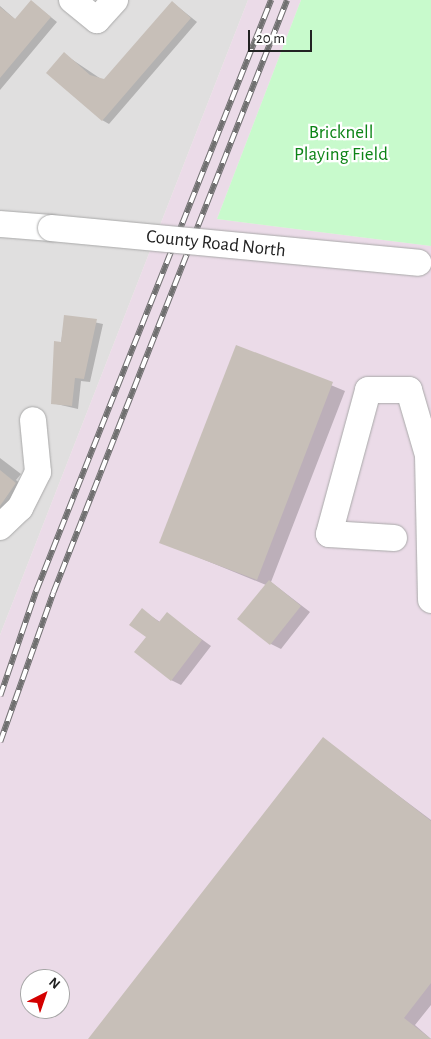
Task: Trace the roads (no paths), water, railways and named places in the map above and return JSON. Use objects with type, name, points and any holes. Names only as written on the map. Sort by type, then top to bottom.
[{"type":"street","points":[[72,0],[97,20],[114,0]]},
{"type":"street","name":"County Road North","points":[[0,224],[424,264]]},
{"type":"street","points":[[394,538],[329,534],[368,390],[409,390],[428,455],[431,600]]},
{"type":"street","points":[[0,527],[20,508],[38,472],[32,420]]},
{"type":"railway","points":[[0,696],[36,591],[271,0]]},
{"type":"railway","points":[[0,742],[53,593],[287,0]]},
{"type":"park label","name":"Bricknell Playing Field","points":[[341,144]]}]
